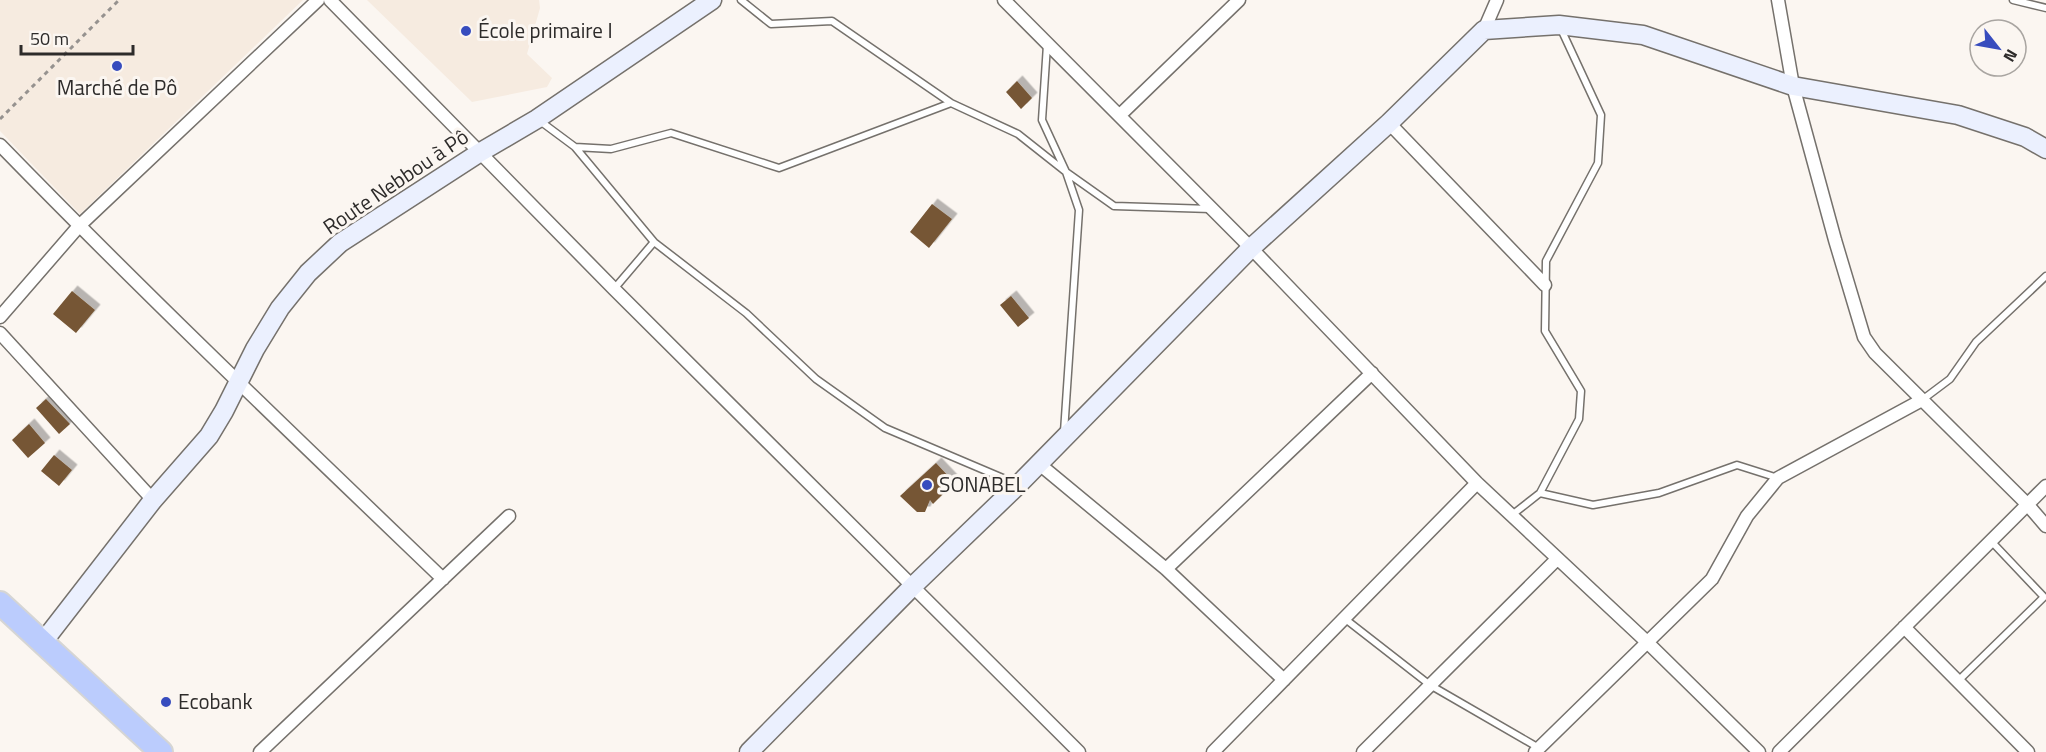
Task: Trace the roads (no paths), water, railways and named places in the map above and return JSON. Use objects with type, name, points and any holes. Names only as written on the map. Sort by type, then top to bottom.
[{"type":"highway","points":[[0,603],[162,752]]},
{"type":"street","points":[[0,316],[79,226],[318,0]]},
{"type":"street","points":[[330,0],[614,289],[1079,752]]},
{"type":"street","name":"Route Nebbou à Pô","points":[[43,642],[153,500],[209,436],[280,308],[308,273],[340,243],[479,153],[537,119],[712,0]]},
{"type":"street","points":[[1004,0],[1213,209],[1478,483],[1648,643],[1759,752]]},
{"type":"street","points":[[1120,115],[1239,0]]},
{"type":"street","points":[[749,752],[913,586],[1018,485],[1251,248],[1389,123],[1484,30],[1497,0]]},
{"type":"street","points":[[1778,0],[1793,86],[1864,336],[1875,353],[2044,522]]},
{"type":"street","points":[[1484,30],[1559,25],[1643,35],[1793,86],[1958,115],[2025,137],[2046,149]]},
{"type":"street","points":[[1389,123],[1545,285]]},
{"type":"street","points":[[0,145],[237,382],[443,579]]},
{"type":"street","points":[[0,333],[153,500]]},
{"type":"street","points":[[1166,569],[1371,373]]},
{"type":"street","points":[[1537,750],[1712,579],[1747,516],[1778,478],[1922,400]]},
{"type":"street","points":[[1038,463],[1166,569],[1284,680]]},
{"type":"street","points":[[1213,752],[1478,483]]},
{"type":"street","points":[[1779,752],[2046,486]]},
{"type":"street","points":[[260,752],[509,516]]},
{"type":"street","points":[[1363,752],[1557,559]]},
{"type":"street","points":[[1904,627],[2028,752]]},
{"type":"lane","points":[[741,0],[771,24],[832,21],[951,103],[1018,134],[1114,206],[1213,209]]},
{"type":"lane","points":[[2013,0],[2046,8]]},
{"type":"lane","points":[[1511,515],[1540,493],[1579,419],[1581,391],[1545,331],[1546,261],[1598,163],[1601,115],[1559,25]]},
{"type":"lane","points":[[1048,42],[1041,120],[1066,172],[1079,210],[1063,437]]},
{"type":"lane","points":[[575,147],[611,149],[671,133],[779,168],[951,103]]},
{"type":"lane","points":[[537,119],[575,147],[654,242],[746,313],[816,379],[885,428],[1018,485]]},
{"type":"lane","points":[[614,289],[654,242]]},
{"type":"lane","points":[[1922,400],[1950,379],[1976,342],[2046,276]]},
{"type":"lane","points":[[1540,493],[1593,505],[1659,493],[1737,465],[1778,478]]},
{"type":"lane","points":[[1958,681],[2045,597],[1991,540]]},
{"type":"lane","points":[[1344,618],[1430,685],[1537,750]]},
{"type":"place","name":"École primaire I","points":[[466,31]]},
{"type":"place","name":"Marché de Pô","points":[[117,66]]},
{"type":"place","name":"SONABEL","points":[[927,485]]},
{"type":"place","name":"Ecobank","points":[[166,702]]}]
